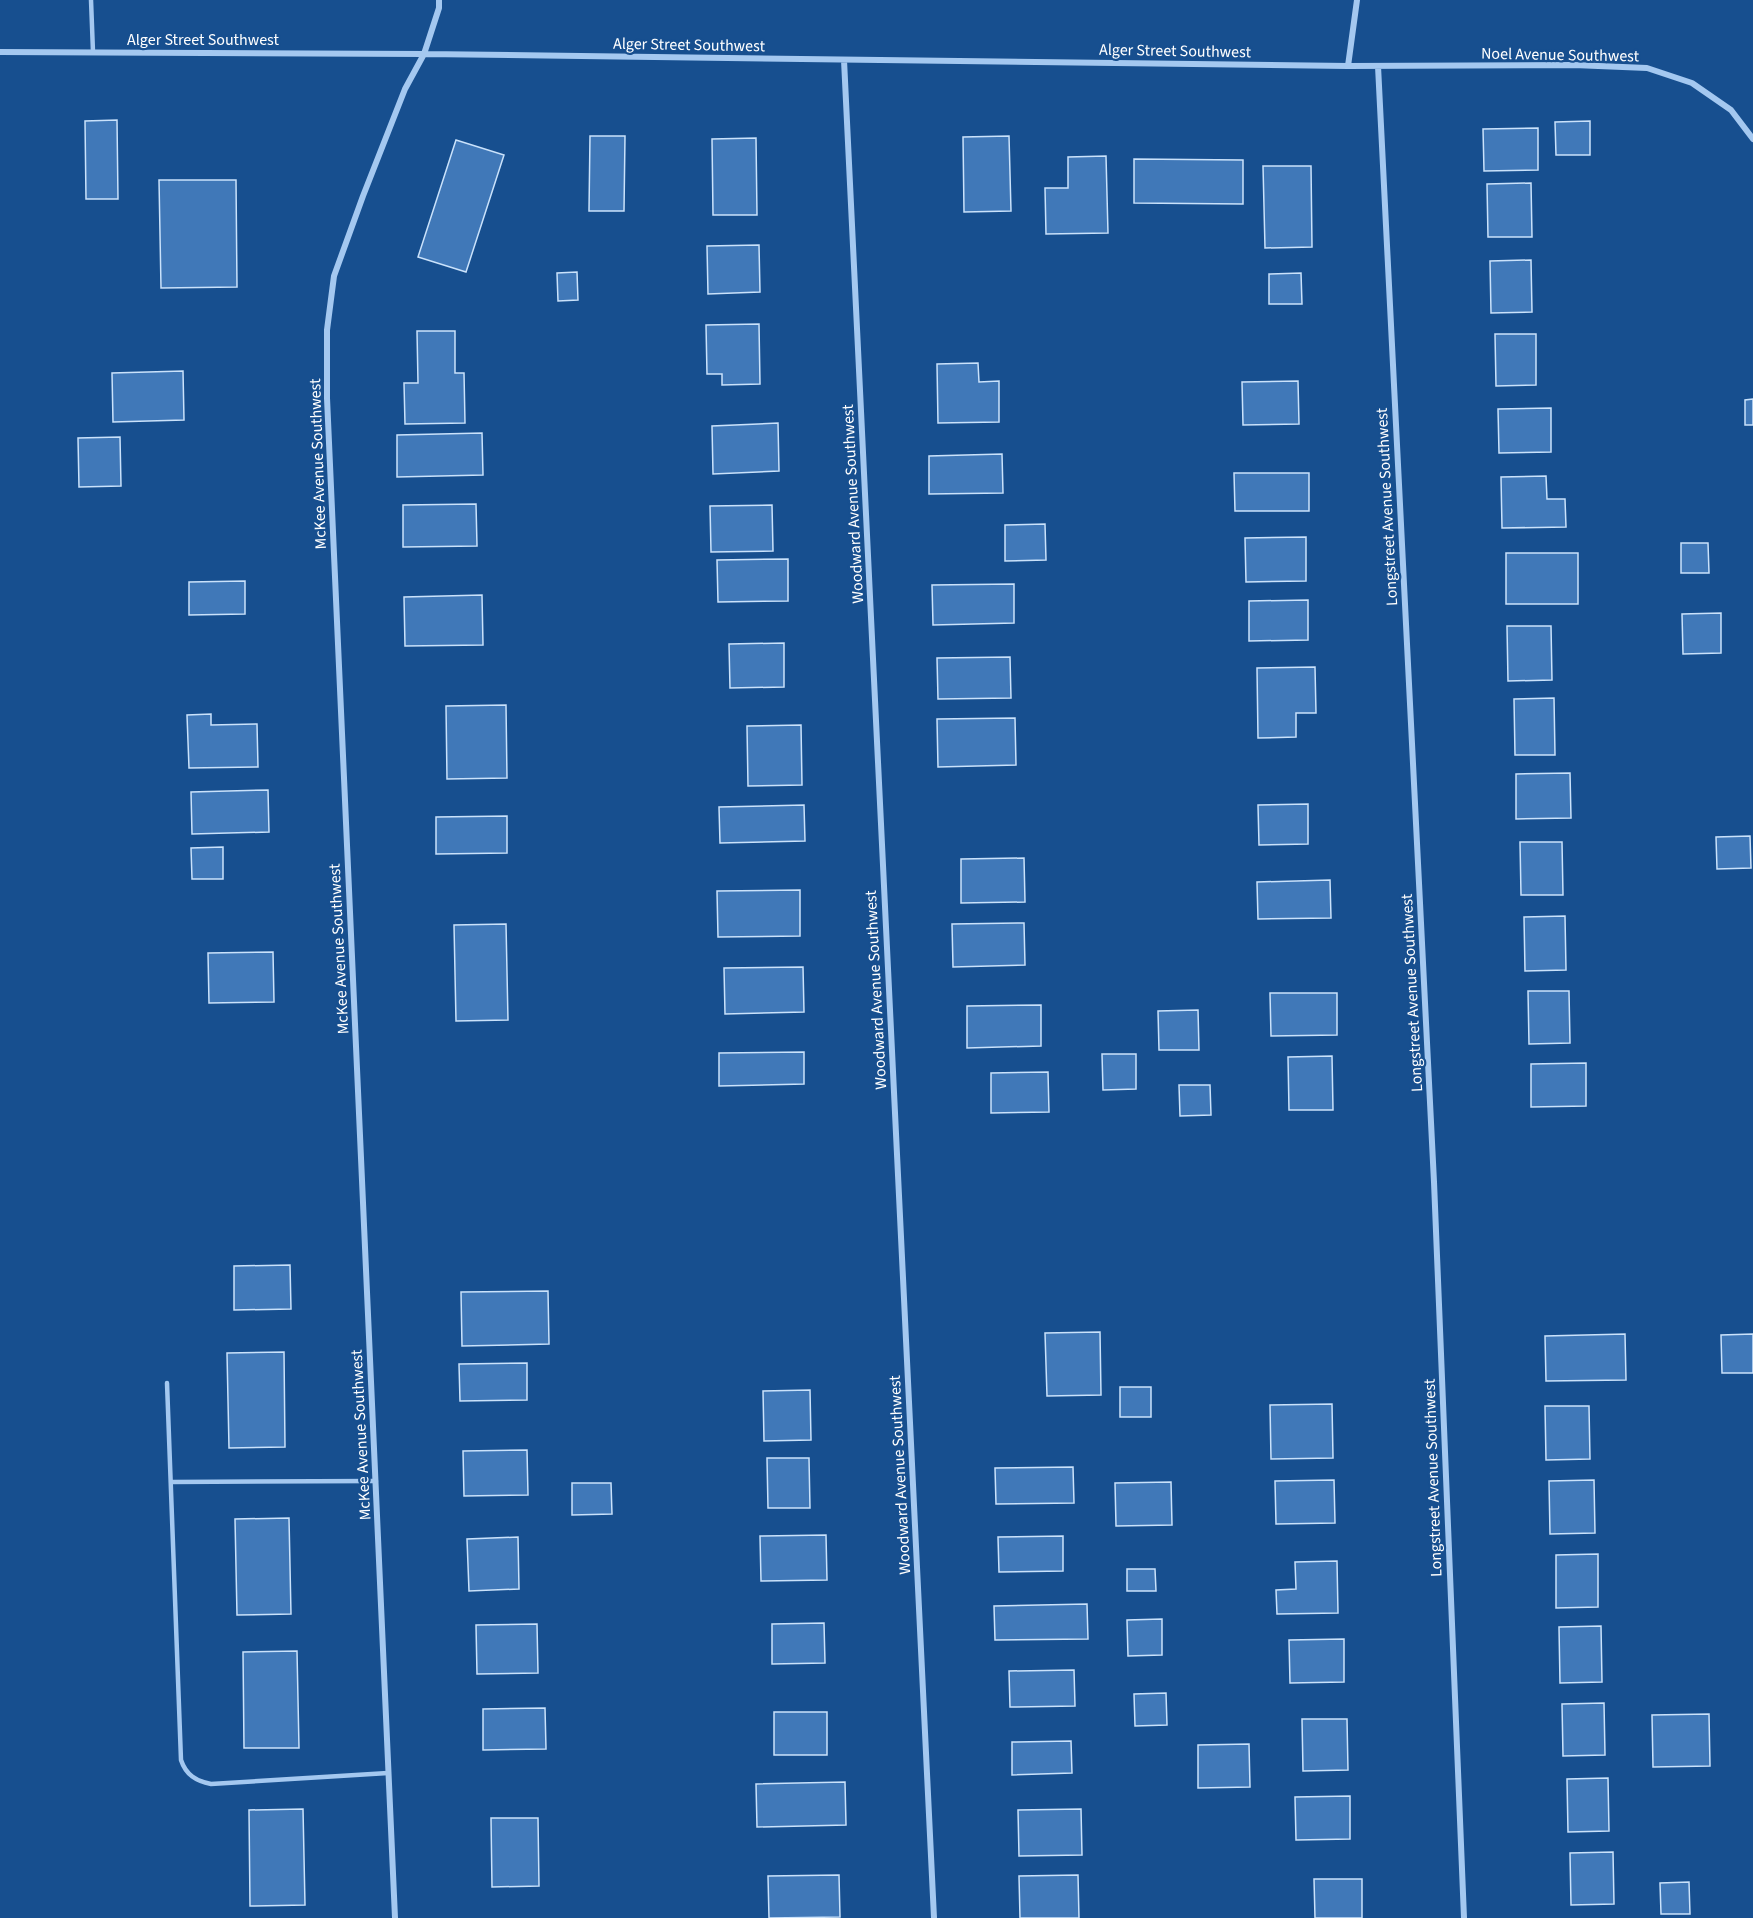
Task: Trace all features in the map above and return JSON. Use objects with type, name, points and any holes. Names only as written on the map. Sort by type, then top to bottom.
[{"type":"street","name":"McKee Avenue Southwest","points":[[395,1918],[327,398],[327,330],[334,276],[405,89],[424,54],[440,8],[439,0]]},
{"type":"street","points":[[1348,66],[1357,0]]},
{"type":"street","name":"Alger Street Southwest","points":[[0,52],[424,54],[1378,66]]},
{"type":"street","name":"Woodward Avenue Southwest","points":[[843,60],[934,1918]]},
{"type":"street","name":"Noel Avenue Southwest","points":[[1378,66],[1647,68],[1692,83],[1731,110],[1753,139]]},
{"type":"street","name":"Longstreet Avenue Southwest","points":[[1378,66],[1434,1182],[1464,1918]]},
{"type":"lane","points":[[91,0],[93,52]]},
{"type":"lane","points":[[167,1383],[183,1768],[200,1782],[211,1784],[388,1773]]},
{"type":"lane","points":[[171,1482],[376,1481]]},
{"type":"building","points":[[117,120],[118,199],[86,199],[85,121]]},
{"type":"building","points":[[1590,121],[1590,155],[1556,155],[1555,122]]},
{"type":"building","points":[[1538,128],[1538,170],[1484,171],[1483,129]]},
{"type":"building","points":[[590,136],[625,136],[624,211],[589,211]]},
{"type":"building","points":[[1009,136],[1011,211],[964,212],[963,137]]},
{"type":"building","points":[[756,138],[757,215],[713,215],[712,139]]},
{"type":"building","points":[[456,140],[504,155],[466,272],[418,257]]},
{"type":"building","points":[[1106,156],[1108,233],[1046,234],[1045,188],[1068,188],[1068,157]]},
{"type":"building","points":[[1134,159],[1243,160],[1243,204],[1134,203]]},
{"type":"building","points":[[1263,166],[1311,166],[1312,247],[1265,248]]},
{"type":"building","points":[[159,180],[236,180],[237,287],[161,288]]},
{"type":"building","points":[[1531,183],[1532,237],[1488,237],[1487,184]]},
{"type":"building","points":[[759,245],[760,292],[708,294],[707,246]]},
{"type":"building","points":[[1531,260],[1532,312],[1491,313],[1490,261]]},
{"type":"building","points":[[577,272],[578,300],[558,301],[557,273]]},
{"type":"building","points":[[1301,273],[1302,304],[1269,304],[1269,274]]},
{"type":"building","points":[[759,324],[760,384],[722,385],[722,374],[707,374],[706,325]]},
{"type":"building","points":[[417,331],[455,331],[455,373],[464,373],[465,423],[405,424],[404,383],[418,383]]},
{"type":"building","points":[[1495,334],[1536,334],[1536,385],[1496,386]]},
{"type":"building","points":[[978,363],[979,382],[999,381],[999,422],[938,423],[937,364]]},
{"type":"building","points":[[183,371],[184,420],[113,422],[112,373]]},
{"type":"building","points":[[1298,381],[1299,424],[1243,425],[1242,382]]},
{"type":"building","points":[[1753,399],[1753,425],[1745,425],[1745,400]]},
{"type":"building","points":[[1551,408],[1551,452],[1499,453],[1498,409]]},
{"type":"building","points":[[778,423],[779,471],[713,474],[712,426]]},
{"type":"building","points":[[482,433],[483,475],[397,477],[397,435]]},
{"type":"building","points":[[120,437],[121,486],[79,487],[78,438]]},
{"type":"building","points":[[1002,454],[1003,493],[929,494],[929,456]]},
{"type":"building","points":[[1234,473],[1309,473],[1309,511],[1235,511]]},
{"type":"building","points":[[1546,476],[1547,499],[1565,499],[1566,527],[1502,528],[1501,477]]},
{"type":"building","points":[[476,504],[477,546],[403,547],[403,505]]},
{"type":"building","points":[[772,505],[773,551],[711,552],[710,506]]},
{"type":"building","points":[[1045,524],[1046,560],[1005,561],[1005,525]]},
{"type":"building","points":[[1306,537],[1306,581],[1246,582],[1245,538]]},
{"type":"building","points":[[1681,543],[1708,543],[1709,573],[1681,573]]},
{"type":"building","points":[[1506,553],[1578,553],[1578,604],[1506,604]]},
{"type":"building","points":[[788,559],[788,601],[718,602],[717,560]]},
{"type":"building","points":[[245,581],[245,614],[189,615],[189,582]]},
{"type":"building","points":[[1014,584],[1014,623],[933,625],[932,585]]},
{"type":"building","points":[[482,595],[483,645],[405,646],[404,597]]},
{"type":"building","points":[[1308,600],[1308,640],[1249,641],[1249,601]]},
{"type":"building","points":[[1721,613],[1721,653],[1683,654],[1682,614]]},
{"type":"building","points":[[1507,626],[1551,626],[1552,680],[1508,681]]},
{"type":"building","points":[[784,643],[784,687],[730,688],[729,644]]},
{"type":"building","points":[[1010,657],[1011,698],[938,699],[937,658]]},
{"type":"building","points":[[1315,667],[1316,713],[1296,713],[1296,737],[1258,738],[1257,668]]},
{"type":"building","points":[[1554,698],[1555,755],[1515,755],[1514,699]]},
{"type":"building","points":[[506,705],[507,778],[447,779],[446,706]]},
{"type":"building","points":[[211,714],[211,725],[257,724],[258,767],[189,768],[187,715]]},
{"type":"building","points":[[1015,718],[1016,765],[938,767],[937,719]]},
{"type":"building","points":[[801,725],[802,785],[748,786],[747,726]]},
{"type":"building","points":[[1570,773],[1571,818],[1516,819],[1516,774]]},
{"type":"building","points":[[268,790],[269,832],[192,834],[191,792]]},
{"type":"building","points":[[1308,804],[1308,844],[1259,845],[1258,805]]},
{"type":"building","points":[[804,805],[805,841],[720,843],[719,807]]},
{"type":"building","points":[[507,816],[507,853],[436,854],[436,817]]},
{"type":"building","points":[[1750,836],[1751,868],[1717,869],[1716,837]]},
{"type":"building","points":[[1520,842],[1562,842],[1563,895],[1521,895]]},
{"type":"building","points":[[223,847],[223,879],[192,879],[191,848]]},
{"type":"building","points":[[1024,858],[1025,902],[961,903],[961,859]]},
{"type":"building","points":[[1330,880],[1331,918],[1258,919],[1257,882]]},
{"type":"building","points":[[800,890],[800,936],[718,937],[717,891]]},
{"type":"building","points":[[1565,916],[1566,970],[1525,971],[1524,917]]},
{"type":"building","points":[[1024,923],[1025,965],[953,967],[952,924]]},
{"type":"building","points":[[506,924],[508,1020],[456,1021],[454,925]]},
{"type":"building","points":[[273,952],[274,1002],[209,1003],[208,953]]},
{"type":"building","points":[[803,967],[804,1012],[725,1014],[724,968]]},
{"type":"building","points":[[1528,991],[1569,991],[1570,1043],[1529,1044]]},
{"type":"building","points":[[1270,993],[1337,993],[1337,1035],[1271,1036]]},
{"type":"building","points":[[1041,1005],[1041,1046],[967,1048],[967,1006]]},
{"type":"building","points":[[1198,1010],[1199,1050],[1159,1050],[1158,1011]]},
{"type":"building","points":[[804,1052],[804,1084],[719,1086],[719,1053]]},
{"type":"building","points":[[1102,1054],[1136,1054],[1136,1089],[1103,1090]]},
{"type":"building","points":[[1332,1056],[1333,1110],[1289,1110],[1288,1057]]},
{"type":"building","points":[[1586,1063],[1586,1106],[1531,1107],[1531,1064]]},
{"type":"building","points":[[1048,1072],[1049,1112],[991,1113],[991,1073]]},
{"type":"building","points":[[1179,1085],[1210,1085],[1211,1115],[1180,1116]]},
{"type":"building","points":[[290,1265],[291,1309],[234,1310],[234,1266]]},
{"type":"building","points":[[548,1291],[549,1344],[462,1346],[461,1292]]},
{"type":"building","points":[[1100,1332],[1101,1395],[1047,1396],[1045,1333]]},
{"type":"building","points":[[1625,1334],[1626,1380],[1546,1381],[1545,1336]]},
{"type":"building","points":[[1753,1334],[1753,1373],[1722,1373],[1721,1335]]},
{"type":"building","points":[[284,1352],[285,1447],[229,1448],[227,1353]]},
{"type":"building","points":[[527,1363],[527,1400],[460,1401],[459,1364]]},
{"type":"building","points":[[1120,1387],[1151,1387],[1151,1417],[1120,1417]]},
{"type":"building","points":[[810,1390],[811,1440],[764,1441],[763,1391]]},
{"type":"building","points":[[1332,1404],[1333,1458],[1271,1459],[1270,1405]]},
{"type":"building","points":[[1545,1406],[1589,1406],[1590,1459],[1546,1460]]},
{"type":"building","points":[[527,1450],[528,1495],[464,1496],[463,1451]]},
{"type":"building","points":[[767,1458],[809,1458],[810,1508],[768,1508]]},
{"type":"building","points":[[1073,1467],[1074,1503],[996,1504],[995,1468]]},
{"type":"building","points":[[1334,1480],[1335,1523],[1276,1524],[1275,1481]]},
{"type":"building","points":[[1594,1480],[1595,1533],[1550,1534],[1549,1481]]},
{"type":"building","points":[[1171,1482],[1172,1525],[1116,1526],[1115,1483]]},
{"type":"building","points":[[572,1483],[611,1483],[612,1514],[572,1515]]},
{"type":"building","points":[[289,1518],[291,1614],[237,1615],[235,1519]]},
{"type":"building","points":[[826,1535],[827,1580],[761,1581],[760,1536]]},
{"type":"building","points":[[1063,1536],[1063,1571],[999,1572],[998,1537]]},
{"type":"building","points":[[518,1537],[519,1589],[469,1591],[467,1539]]},
{"type":"building","points":[[1598,1554],[1598,1607],[1556,1608],[1556,1555]]},
{"type":"building","points":[[1337,1561],[1338,1613],[1277,1614],[1276,1590],[1296,1589],[1295,1562]]},
{"type":"building","points":[[1127,1569],[1155,1569],[1156,1591],[1127,1591]]},
{"type":"building","points":[[1087,1604],[1088,1639],[995,1640],[994,1606]]},
{"type":"building","points":[[1162,1619],[1162,1655],[1128,1656],[1127,1620]]},
{"type":"building","points":[[824,1623],[825,1663],[772,1664],[772,1624]]},
{"type":"building","points":[[537,1624],[538,1673],[477,1674],[476,1625]]},
{"type":"building","points":[[1601,1626],[1602,1682],[1560,1683],[1559,1627]]},
{"type":"building","points":[[1344,1639],[1344,1682],[1290,1683],[1289,1640]]},
{"type":"building","points":[[297,1651],[299,1748],[244,1748],[243,1652]]},
{"type":"building","points":[[1074,1670],[1075,1706],[1010,1707],[1009,1671]]},
{"type":"building","points":[[1166,1693],[1167,1725],[1135,1726],[1134,1694]]},
{"type":"building","points":[[1604,1703],[1605,1755],[1563,1756],[1562,1704]]},
{"type":"building","points":[[545,1708],[546,1749],[483,1750],[483,1709]]},
{"type":"building","points":[[774,1712],[827,1712],[827,1755],[774,1755]]},
{"type":"building","points":[[1709,1714],[1710,1766],[1653,1767],[1652,1715]]},
{"type":"building","points":[[1302,1719],[1347,1719],[1348,1770],[1303,1771]]},
{"type":"building","points":[[1071,1741],[1072,1773],[1012,1775],[1012,1742]]},
{"type":"building","points":[[1249,1744],[1250,1787],[1198,1788],[1198,1745]]},
{"type":"building","points":[[1608,1778],[1609,1831],[1568,1832],[1567,1779]]},
{"type":"building","points":[[845,1782],[846,1825],[757,1827],[756,1784]]},
{"type":"building","points":[[1350,1796],[1350,1839],[1296,1840],[1295,1797]]},
{"type":"building","points":[[303,1809],[305,1905],[250,1906],[249,1810]]},
{"type":"building","points":[[1081,1809],[1082,1855],[1019,1856],[1018,1810]]},
{"type":"building","points":[[491,1818],[538,1818],[539,1886],[492,1887]]},
{"type":"building","points":[[1613,1852],[1614,1904],[1571,1905],[1570,1853]]},
{"type":"building","points":[[839,1875],[840,1917],[769,1918],[768,1876]]},
{"type":"building","points":[[1078,1875],[1079,1918],[1020,1918],[1019,1876]]},
{"type":"building","points":[[1314,1879],[1362,1879],[1362,1918],[1315,1918]]},
{"type":"building","points":[[1689,1882],[1690,1914],[1661,1914],[1660,1883]]}]
